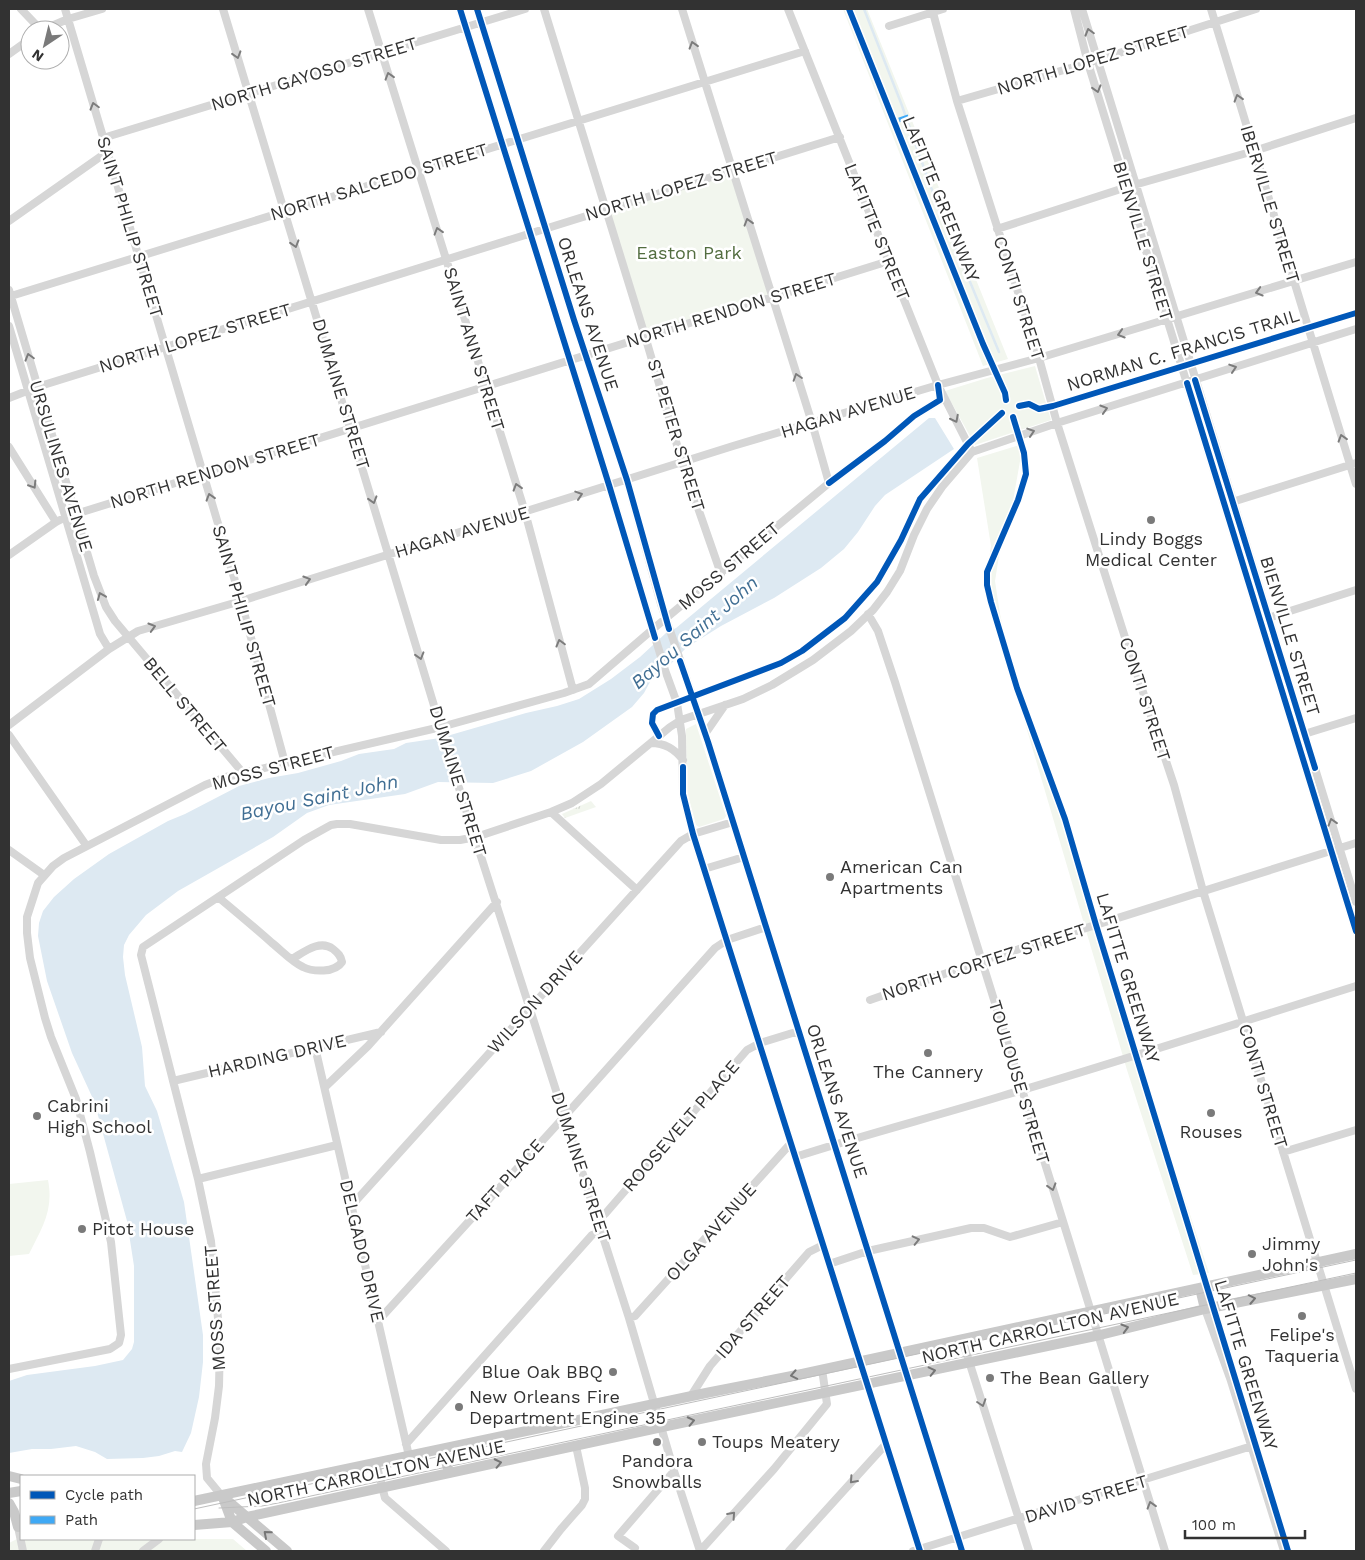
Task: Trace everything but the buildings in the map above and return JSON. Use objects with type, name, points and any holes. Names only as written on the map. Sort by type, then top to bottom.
[{"type":"main road","name":"NORTH CARROLLTON AVENUE","points":[[195,1502],[222,1494],[822,1370],[1356,1254]]},
{"type":"main road","name":"NORTH CARROLLTON AVENUE","points":[[195,1526],[232,1522],[247,1517],[662,1427],[1100,1336],[1144,1323],[1205,1309],[1356,1279]]},
{"type":"main road","points":[[1200,1288],[1205,1309]]},
{"type":"main road","points":[[443,1449],[449,1473]]},
{"type":"main road","points":[[222,1494],[287,1551]]},
{"type":"main road","points":[[222,1494],[232,1522],[266,1551]]},
{"type":"main road","points":[[9,1503],[14,1512],[16,1528]]},
{"type":"street","points":[[21,9],[32,20]]},
{"type":"street","name":"SAINT PHILIP STREET","points":[[65,9],[204,474],[285,763]]},
{"type":"street","points":[[68,19],[102,9]]},
{"type":"street","name":"DUMAINE STREET","points":[[223,9],[441,727],[629,1318],[674,1471],[700,1551]]},
{"type":"street","name":"SAINT ANN STREET","points":[[368,9],[525,512],[573,690]]},
{"type":"street","name":"ORLEANS AVENUE","points":[[460,9],[665,670],[677,703],[681,720],[683,794],[693,834],[886,1444],[917,1551]]},
{"type":"street","name":"ORLEANS AVENUE","points":[[477,9],[545,228],[627,480],[669,629],[733,822],[962,1551]]},
{"type":"street","name":"NORTH GAYOSO STREET","points":[[103,138],[525,9]]},
{"type":"street","name":"ST PETER STREET","points":[[544,9],[682,462],[721,574]]},
{"type":"street","points":[[682,9],[812,423],[829,483]]},
{"type":"street","name":"LAFITTE STREET","points":[[788,9],[938,385],[972,452]]},
{"type":"street","points":[[889,26],[933,10],[943,9]]},
{"type":"street","name":"BIENVILLE STREET","points":[[1074,9],[1135,185],[1269,617],[1304,734],[1356,931]]},
{"type":"street","name":"BIENVILLE STREET","points":[[1082,9],[1093,62],[1127,188],[1167,320],[1296,737],[1356,902]]},
{"type":"street","name":"IBERVILLE STREET","points":[[1210,9],[1294,282],[1353,464],[1356,484]]},
{"type":"street","name":"NORTH LOPEZ STREET","points":[[957,101],[1093,62],[1214,21],[1256,9]]},
{"type":"street","name":"CONTI STREET","points":[[933,10],[957,101],[1129,650],[1174,785],[1203,891],[1356,1389]]},
{"type":"street","points":[[9,54],[20,46]]},
{"type":"street","name":"NORTH SALCEDO STREET","points":[[10,293],[138,256],[805,51]]},
{"type":"street","points":[[997,229],[1356,118]]},
{"type":"street","name":"NORTH LOPEZ STREET","points":[[9,398],[37,387],[545,228],[840,138]]},
{"type":"street","points":[[9,221],[107,152]]},
{"type":"street","name":"NORTH RENDON STREET","points":[[9,555],[66,517],[889,261]]},
{"type":"street","name":"HAGAN AVENUE","points":[[9,725],[109,649],[138,631],[241,601],[682,462],[938,385],[1039,358],[1356,262]]},
{"type":"street","name":"URSULINES AVENUE","points":[[10,293],[94,576],[106,607],[128,636]]},
{"type":"street","name":"URSULINES AVENUE","points":[[9,326],[100,634],[109,649]]},
{"type":"street","points":[[972,452],[1057,423],[1356,329]]},
{"type":"street","name":"MOSS STREET","points":[[9,1369],[110,1349],[119,1343],[121,1335],[111,1242],[90,1152],[76,1099],[51,1037],[30,958],[27,917],[34,892],[52,866],[86,845],[205,785],[243,773],[441,727],[573,690],[595,680],[666,618],[829,483],[885,441],[914,416],[940,400],[938,385]]},
{"type":"street","points":[[9,447],[56,522]]},
{"type":"street","name":"MOSS STREET","points":[[222,1494],[207,1478],[206,1464],[219,1386],[220,1341],[211,1241],[198,1179],[141,952],[145,946],[304,840],[331,825],[350,824],[446,841],[476,837],[551,812],[572,803],[601,784],[681,720],[765,688],[802,668],[830,648],[879,602],[900,571],[914,535],[927,509],[942,487],[972,452]]},
{"type":"street","points":[[1225,504],[1353,464]]},
{"type":"street","points":[[1260,620],[1356,590]]},
{"type":"street","name":"TOULOUSE STREET","points":[[868,614],[878,631],[892,674],[1100,1336],[1165,1551]]},
{"type":"street","name":"BELL STREET","points":[[128,636],[243,773]]},
{"type":"street","points":[[705,734],[726,704]]},
{"type":"street","points":[[1296,737],[1356,718]]},
{"type":"street","points":[[9,735],[86,845]]},
{"type":"street","points":[[651,743],[666,745],[683,760]]},
{"type":"street","points":[[551,812],[637,890]]},
{"type":"street","name":"WILSON DRIVE","points":[[352,1205],[680,841],[693,834],[733,822]]},
{"type":"street","name":"NORTH CORTEZ STREET","points":[[870,1000],[981,961],[1356,844]]},
{"type":"street","points":[[9,850],[44,875]]},
{"type":"street","points":[[704,869],[744,857]]},
{"type":"street","points":[[218,897],[292,959],[302,967],[312,970],[324,970],[338,967],[342,962],[339,955],[326,945],[319,945],[292,959]]},
{"type":"street","name":"HARDING DRIVE","points":[[325,1087],[351,1064],[381,1032],[497,902]]},
{"type":"street","name":"TAFT PLACE","points":[[378,1321],[715,948],[727,940],[766,927]]},
{"type":"street","points":[[795,1157],[1022,1090],[1356,986]]},
{"type":"street","name":"ROOSEVELT PLACE","points":[[596,1218],[604,1214],[747,1050],[760,1043],[799,1031]]},
{"type":"street","name":"HARDING DRIVE","points":[[173,1081],[381,1032]]},
{"type":"street","name":"DELGADO DRIVE","points":[[315,1047],[409,1456]]},
{"type":"street","points":[[1283,1152],[1356,1130]]},
{"type":"street","name":"OLGA AVENUE","points":[[629,1318],[635,1316],[791,1143]]},
{"type":"street","points":[[198,1179],[337,1145]]},
{"type":"street","points":[[829,1264],[868,1251],[970,1228],[984,1228],[1010,1237],[1063,1222]]},
{"type":"street","points":[[406,1444],[592,1235],[601,1232]]},
{"type":"street","name":"IDA STREET","points":[[691,1396],[710,1366],[810,1252],[823,1245]]},
{"type":"street","points":[[1205,1309],[1231,1381],[1284,1551]]},
{"type":"street","points":[[962,1339],[1029,1551]]},
{"type":"street","points":[[700,1551],[774,1468],[827,1404],[822,1370]]},
{"type":"street","points":[[789,1551],[886,1444]]},
{"type":"street","points":[[544,1551],[585,1499],[585,1488],[576,1446]]},
{"type":"street","name":"DAVID STREET","points":[[917,1551],[1252,1446]]},
{"type":"street","points":[[376,1463],[386,1498],[446,1551]]},
{"type":"street","points":[[634,1548],[618,1536],[674,1471]]},
{"type":"street","points":[[16,1528],[23,1551]]},
{"type":"street","points":[[144,1551],[158,1540]]},
{"type":"green space","points":[[843,9],[867,9],[1008,359],[983,366]]},
{"type":"green space","name":"Easton Park","points":[[732,170],[771,297],[645,336],[606,209]]},
{"type":"green space","points":[[1035,366],[1051,420],[975,445],[945,391]]},
{"type":"green space","points":[[1023,444],[1013,501],[999,556],[995,581],[1000,614],[1025,703],[1039,737],[1057,791],[1139,1050],[1137,1051],[1209,1273],[1193,1275],[1127,1070],[990,604],[986,577],[991,546],[977,458]]},
{"type":"green space","points":[[696,724],[726,816],[724,819],[699,827],[696,825],[687,791],[686,729]]},
{"type":"green space","points":[[591,801],[596,807],[565,818],[562,814]]},
{"type":"green space","points":[[48,1180],[49,1201],[46,1218],[29,1254],[9,1256],[9,1184]]},
{"type":"green space","points":[[20,1538],[20,1540],[233,1539],[247,1551],[9,1551],[9,1543]]},
{"type":"water","name":"Bayou Saint John","points":[[929,418],[935,418],[954,449],[885,495],[844,549],[821,568],[774,598],[721,626],[686,648],[665,670],[650,682],[644,693],[632,707],[583,742],[531,771],[493,783],[438,782],[405,794],[329,805],[307,813],[273,837],[178,891],[146,915],[129,935],[124,945],[123,957],[125,975],[142,1047],[145,1086],[157,1111],[184,1202],[203,1335],[203,1362],[199,1397],[191,1433],[182,1452],[175,1451],[143,1458],[107,1459],[95,1452],[76,1446],[32,1449],[9,1453],[9,1381],[27,1375],[95,1366],[123,1360],[132,1349],[134,1342],[134,1266],[127,1221],[94,1101],[72,1053],[47,981],[38,936],[39,923],[43,911],[54,897],[74,879],[109,854],[168,821],[239,786],[298,773],[359,754],[394,749],[406,743],[440,738],[579,699],[611,679],[640,657],[666,633],[676,628]]},
{"type":"waterway","points":[[864,9],[901,103],[930,185],[999,352]]},
{"type":"tram line","points":[[195,1509],[1356,1260]]},
{"type":"tram line","points":[[219,1508],[262,1506],[278,1503],[1356,1273]]},
{"type":"marked path","points":[[899,120],[911,116]]},
{"type":"cycle path","points":[[460,9],[655,638]]},
{"type":"cycle path","points":[[477,9],[574,320],[627,480],[669,629]]},
{"type":"cycle path","name":"LAFITTE GREENWAY","points":[[849,9],[983,344],[1005,393],[1006,400]]},
{"type":"cycle path","name":"NORMAN C. FRANCIS TRAIL","points":[[1019,406],[1029,404],[1039,409],[1053,406],[1356,313]]},
{"type":"cycle path","points":[[1195,380],[1315,768]]},
{"type":"cycle path","points":[[1187,383],[1356,931]]},
{"type":"cycle path","points":[[829,483],[885,441],[914,416],[940,400],[938,385]]},
{"type":"cycle path","points":[[659,736],[652,723],[653,714],[657,710],[781,663],[802,651],[845,618],[877,582],[901,540],[920,499],[968,444],[1002,413]]},
{"type":"cycle path","name":"LAFITTE GREENWAY","points":[[1013,417],[1024,453],[1026,474],[1018,500],[987,572],[987,585],[991,602],[1017,688],[1065,819],[1288,1551]]},
{"type":"cycle path","points":[[680,661],[708,742],[962,1551]]},
{"type":"cycle path","points":[[683,767],[683,794],[693,834],[920,1551]]},
{"type":"place","name":"Lindy Boggs Medical Center","points":[[1151,520]]},
{"type":"place","name":"American Can Apartments","points":[[830,877]]},
{"type":"place","name":"The Cannery","points":[[928,1053]]},
{"type":"place","name":"Rouses","points":[[1211,1113]]},
{"type":"place","name":"Cabrini High School","points":[[37,1116]]},
{"type":"place","name":"Pitot House","points":[[82,1229]]},
{"type":"place","name":"Jimmy John's","points":[[1252,1254]]},
{"type":"place","name":"Felipe's Taqueria","points":[[1302,1316]]},
{"type":"place","name":"Blue Oak BBQ","points":[[613,1372]]},
{"type":"place","name":"The Bean Gallery","points":[[990,1378]]},
{"type":"place","name":"New Orleans Fire Department Engine 35","points":[[459,1407]]},
{"type":"place","name":"Pandora Snowballs","points":[[657,1442]]},
{"type":"place","name":"Toups Meatery","points":[[702,1442]]}]
